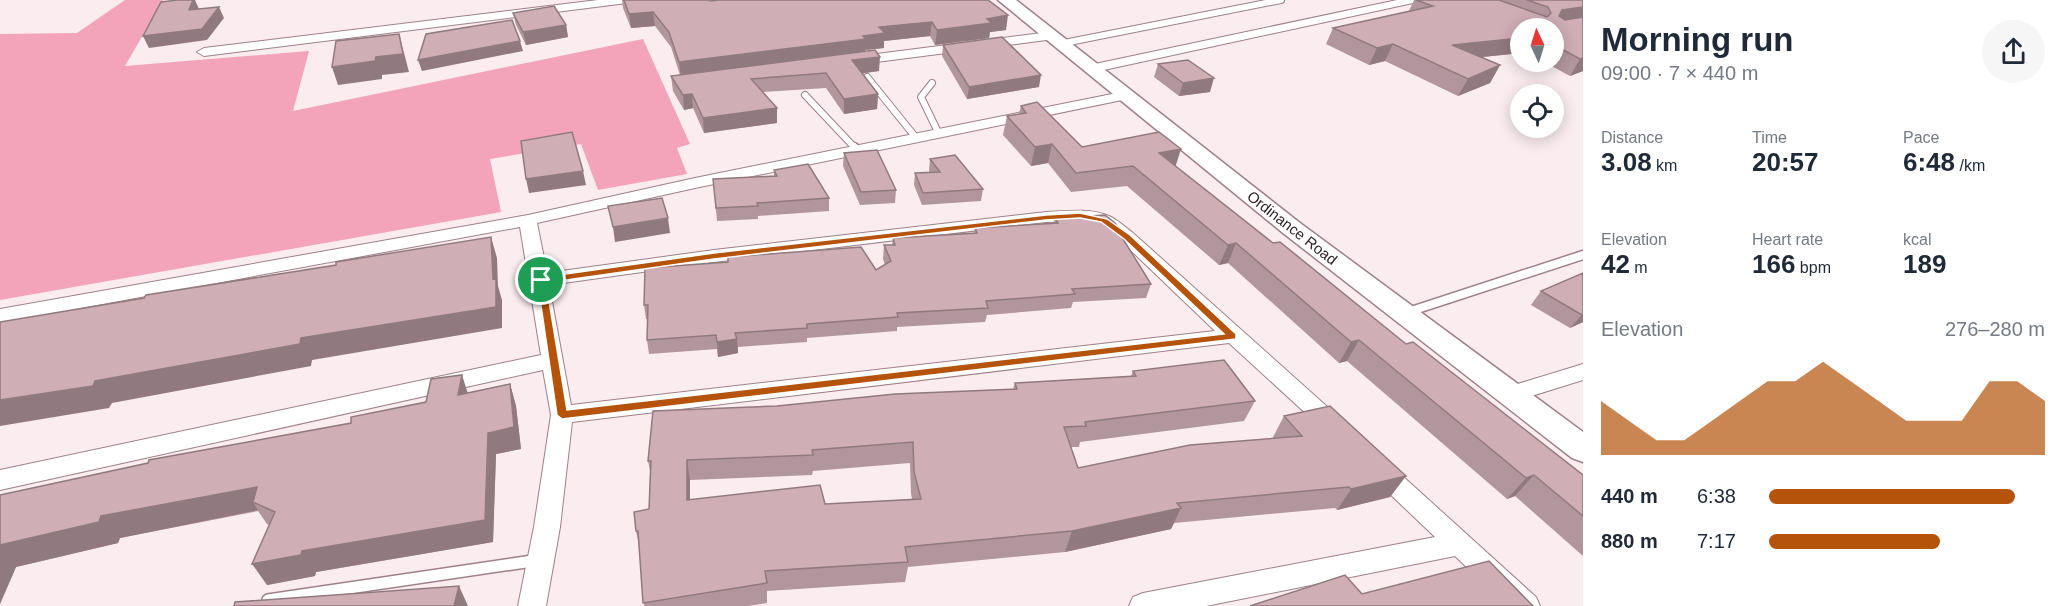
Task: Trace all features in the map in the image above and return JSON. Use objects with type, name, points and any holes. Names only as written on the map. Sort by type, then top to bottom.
[{"type":"street","points":[[204,52],[627,0]]},
{"type":"street","name":"Ordinance Road","points":[[1006,0],[1122,96],[1509,395],[1583,449]]},
{"type":"street","points":[[1089,69],[1413,0]]},
{"type":"street","points":[[841,63],[1055,40]]},
{"type":"street","points":[[0,316],[528,220],[695,183],[1122,96]]},
{"type":"street","points":[[541,280],[714,256],[1046,217],[1080,216],[1104,220],[1127,237],[1356,446],[1526,606]]},
{"type":"street","points":[[528,220],[541,280],[562,415],[532,606]]},
{"type":"street","points":[[562,415],[1233,336]]},
{"type":"street","points":[[0,480],[553,360]]},
{"type":"street","points":[[1509,395],[1583,372]]},
{"type":"street","points":[[1143,606],[1459,544]]},
{"type":"lane","points":[[1055,40],[1281,0]]},
{"type":"lane","points":[[867,77],[917,139]]},
{"type":"lane","points":[[932,83],[921,97],[939,134]]},
{"type":"lane","points":[[805,95],[858,151]]},
{"type":"lane","points":[[1402,313],[1583,255]]},
{"type":"lane","points":[[253,603],[541,560]]},
{"type":"shaded area","points":[[125,0],[163,0],[125,66],[309,51],[293,111],[643,39],[690,144],[677,148],[687,174],[598,190],[581,144],[490,159],[501,212],[0,300],[0,34],[77,33]]},
{"type":"building","points":[[193,0],[189,10],[219,7],[202,29],[143,36],[161,2]]},
{"type":"building","points":[[624,0],[988,0],[1008,15],[987,19],[992,23],[937,30],[932,22],[879,27],[885,33],[863,36],[866,39],[679,62],[669,32],[653,12],[629,14]]},
{"type":"building","points":[[1416,0],[1499,0],[1547,17],[1551,13],[1548,7],[1527,0],[1583,0],[1583,7],[1562,10],[1559,16],[1562,18],[1510,18],[1510,39],[1452,45],[1500,65],[1468,79],[1393,44],[1377,48],[1333,28],[1433,6]]},
{"type":"building","points":[[554,6],[566,25],[523,32],[513,13]]},
{"type":"building","points":[[1583,17],[1583,58],[1580,59],[1564,50],[1564,19]]},
{"type":"building","points":[[512,20],[520,41],[418,60],[426,34]]},
{"type":"building","points":[[399,34],[403,54],[376,57],[375,61],[332,67],[336,41]]},
{"type":"building","points":[[1002,37],[1041,75],[969,87],[943,45]]},
{"type":"building","points":[[875,50],[880,57],[852,60],[878,94],[844,99],[826,73],[751,79],[777,108],[703,118],[692,94],[683,95],[671,76]]},
{"type":"building","points":[[1188,60],[1214,78],[1183,83],[1158,64]]},
{"type":"building","points":[[1037,102],[1082,147],[1159,132],[1181,149],[1159,153],[1273,243],[1280,242],[1406,344],[1413,342],[1583,475],[1583,516],[1534,475],[1526,478],[1359,340],[1351,342],[1236,243],[1228,245],[1133,166],[1076,173],[1052,144],[1035,147],[1007,116],[1026,113],[1021,106]]},
{"type":"building","points":[[572,132],[583,171],[526,179],[521,141]]},
{"type":"building","points":[[877,150],[896,190],[861,192],[844,153]]},
{"type":"building","points":[[955,155],[983,189],[923,193],[915,173],[940,172],[930,159]]},
{"type":"building","points":[[808,164],[829,198],[716,208],[713,179],[777,176],[774,170]]},
{"type":"building","points":[[662,198],[668,218],[613,227],[608,206]]},
{"type":"building","points":[[1105,215],[1115,223],[1126,239],[1123,239],[1151,284],[1072,289],[1075,294],[986,301],[988,308],[897,313],[898,317],[807,324],[807,328],[735,333],[737,339],[717,342],[716,335],[647,340],[648,305],[644,305],[645,268],[728,262],[728,257],[861,247],[876,270],[891,261],[884,245],[895,245],[893,238],[977,233],[975,228],[1058,223],[1055,218]]},
{"type":"building","points":[[491,237],[493,279],[496,278],[496,307],[301,338],[300,344],[95,381],[93,386],[0,400],[0,322],[144,298],[146,295],[336,265],[336,262]]},
{"type":"building","points":[[1583,273],[1582,315],[1541,291]]},
{"type":"building","points":[[1224,360],[1255,401],[1085,422],[1086,426],[1064,427],[1078,468],[1190,445],[1302,436],[1284,416],[1330,406],[1406,476],[1351,489],[1349,487],[1177,503],[1181,508],[1072,531],[905,547],[908,562],[765,571],[767,583],[643,603],[638,531],[636,531],[634,512],[649,509],[651,461],[648,461],[653,411],[777,406],[895,394],[1017,389],[1015,383],[1136,376],[1133,371]],"holes":[[[913,442],[914,472],[921,499],[825,504],[820,485],[687,500],[687,460],[813,455],[812,450]]]},
{"type":"building","points":[[462,375],[458,395],[510,384],[514,427],[488,433],[485,520],[302,551],[301,555],[252,564],[275,512],[253,502],[257,487],[101,516],[99,522],[0,545],[0,495],[148,463],[149,460],[351,423],[351,417],[426,402],[431,379]]},
{"type":"building","points":[[1489,561],[1533,606],[1250,606],[1345,575],[1362,594]]},
{"type":"building","points":[[459,586],[454,606],[234,606],[235,602]]},
{"type":"route","points":[[1080,216],[1104,220],[1127,237],[1233,336],[562,415],[541,280],[714,256],[1046,217],[1080,216]]}]
